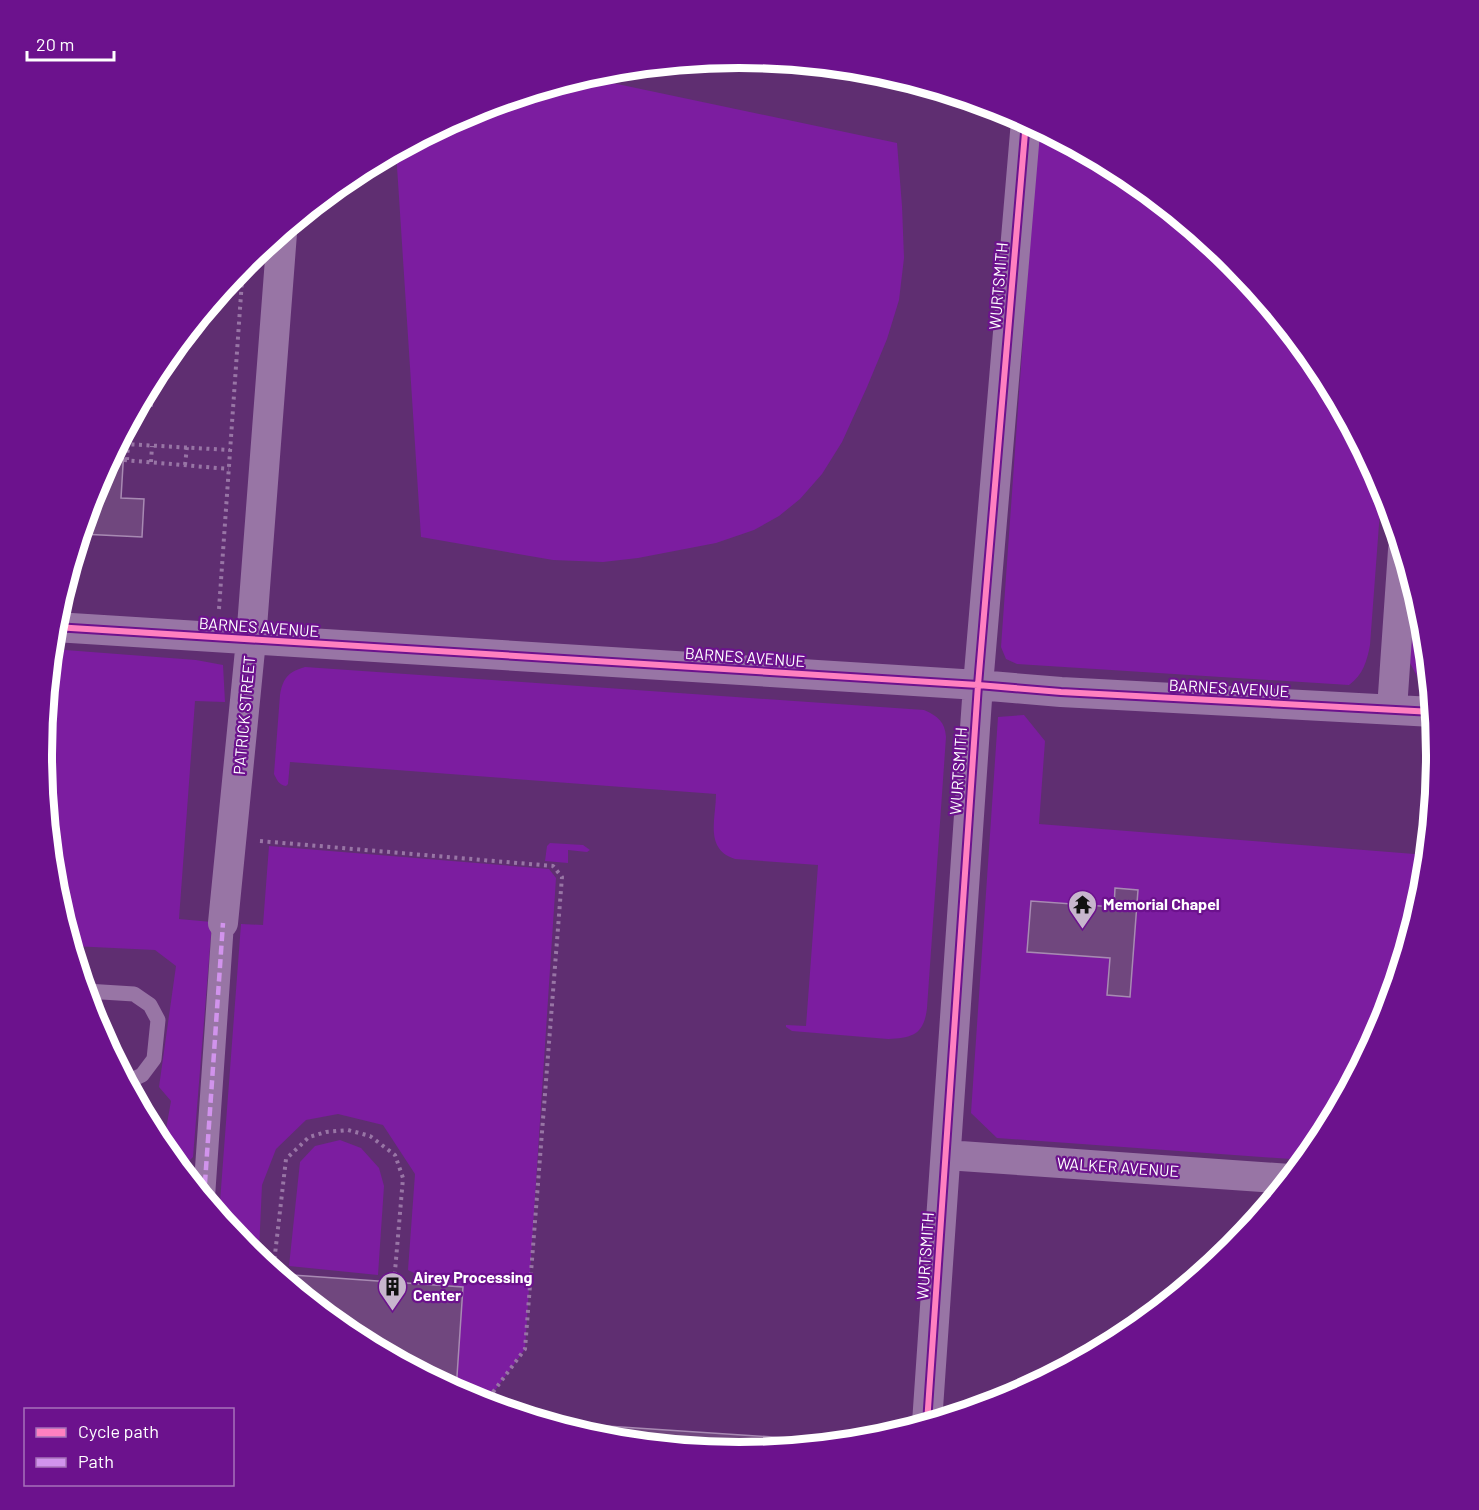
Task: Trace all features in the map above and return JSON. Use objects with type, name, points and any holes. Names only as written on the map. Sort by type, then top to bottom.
[{"type":"street","name":"WURTSMITH","points":[[928,1416],[978,685],[1025,131]]},
{"type":"street","name":"PATRICK STREET","points":[[205,1186],[223,923],[251,640],[281,243]]},
{"type":"street","points":[[1392,710],[1401,572]]},
{"type":"street","name":"BARNES AVENUE","points":[[65,628],[1061,692],[1425,712]]},
{"type":"street","name":"WALKER AVENUE","points":[[946,1155],[1281,1178]]},
{"type":"lane","points":[[95,992],[134,994],[150,1005],[158,1020],[154,1059],[142,1075],[134,1079]]},
{"type":"path","points":[[218,612],[242,282]]},
{"type":"path","points":[[127,444],[230,450]]},
{"type":"path","points":[[126,446],[125,460],[229,469]]},
{"type":"path","points":[[151,462],[152,446]]},
{"type":"path","points":[[185,465],[187,447]]},
{"type":"path","points":[[232,839],[553,866],[562,877],[525,1349],[491,1395]]},
{"type":"path","points":[[274,1260],[286,1159],[309,1137],[326,1132],[348,1130],[370,1136],[395,1155],[403,1178],[394,1283]]},
{"type":"shaded area","points":[[604,81],[897,143],[904,258],[899,300],[887,339],[842,442],[822,474],[800,499],[779,516],[754,530],[716,543],[638,558],[603,562],[553,560],[421,537],[397,160],[477,120],[519,104]]},
{"type":"shaded area","points":[[1037,136],[1083,160],[1158,210],[1192,238],[1256,302],[1311,373],[1334,411],[1356,451],[1380,508],[1370,645],[1364,667],[1349,685],[1017,664],[1006,659],[1001,647]]},
{"type":"shaded area","points":[[1413,621],[1423,683],[1410,663]]},
{"type":"shaded area","points":[[61,650],[196,660],[223,665],[225,702],[195,701],[179,919],[212,922],[193,1157],[188,1162],[165,1133],[171,1101],[159,1087],[176,966],[155,950],[80,946],[58,845],[54,800],[52,755],[54,710]]},
{"type":"shaded area","points":[[305,667],[924,710],[933,715],[942,723],[946,737],[927,1008],[923,1024],[910,1036],[888,1039],[792,1031],[786,1027],[786,1025],[806,1026],[818,865],[735,859],[725,854],[715,841],[716,794],[290,762],[288,784],[282,785],[274,774],[280,695],[287,676]]},
{"type":"shaded area","points":[[1024,715],[1045,741],[1039,824],[1419,854],[1403,933],[1374,1018],[1356,1059],[1334,1099],[1295,1159],[997,1138],[971,1113],[998,717]]},
{"type":"shaded area","points":[[550,843],[583,845],[590,850],[587,852],[568,850],[568,863],[545,861],[547,846]]},
{"type":"shaded area","points":[[269,846],[549,869],[556,878],[525,1349],[491,1395],[457,1381],[463,1288],[426,1279],[408,1270],[415,1174],[383,1125],[338,1114],[306,1120],[276,1149],[262,1185],[259,1246],[220,1204],[241,924],[263,925]]},
{"type":"shaded area","points":[[340,1140],[361,1148],[379,1168],[384,1186],[378,1275],[289,1266],[300,1162],[315,1146]]},
{"type":"building","points":[[124,449],[121,498],[144,499],[142,537],[89,534]]},
{"type":"building","name":"Memorial Chapel","points":[[1115,888],[1138,890],[1130,997],[1107,995],[1110,958],[1027,952],[1031,901],[1114,907]]},
{"type":"building","name":"Airey Processing Center","points":[[290,1275],[463,1287],[457,1381],[396,1350],[358,1326]]},
{"type":"building","points":[[586,1425],[802,1439],[740,1442],[695,1441]]},
{"type":"marked path","points":[[205,1186],[223,923]]},
{"type":"cycle path","points":[[927,1416],[978,685],[1025,131]]},
{"type":"cycle path","points":[[65,628],[1061,692],[1425,712]]},
{"type":"place","name":"Memorial Chapel","points":[[1082,930]]},
{"type":"place","name":"Airey Processing Center","points":[[392,1312]]}]
